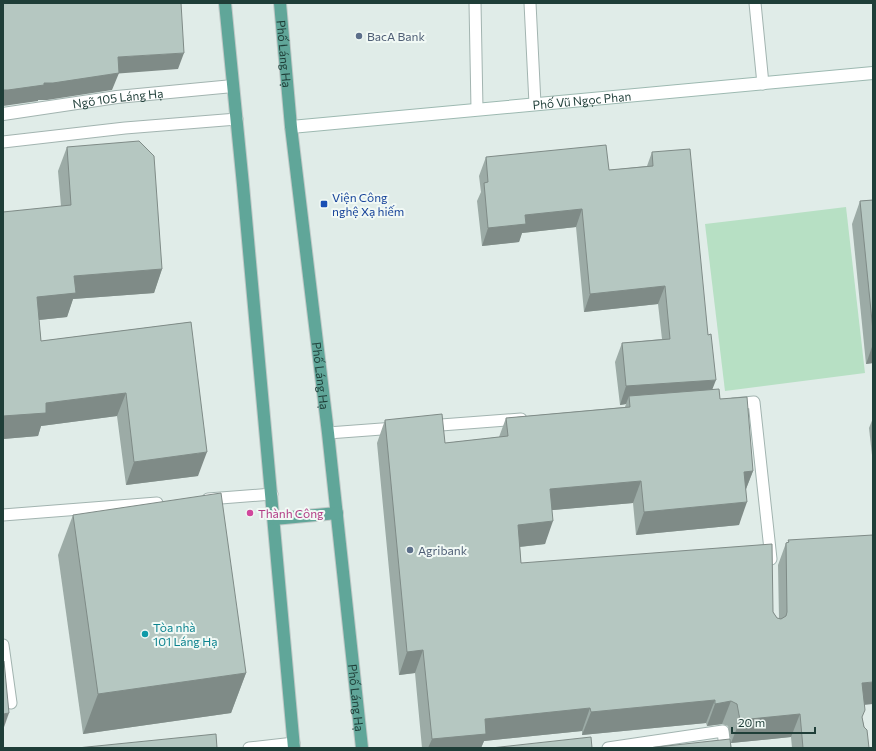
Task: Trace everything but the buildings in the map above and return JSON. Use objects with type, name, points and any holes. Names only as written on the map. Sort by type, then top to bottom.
[{"type":"main road","points":[[225,3],[272,494],[294,746]]},
{"type":"main road","name":"Phố Láng Hạ","points":[[280,3],[291,127],[328,433],[362,748]]},
{"type":"main road","points":[[274,519],[337,513]]},
{"type":"street","name":"Phố Vũ Ngọc Phan","points":[[291,127],[873,73]]},
{"type":"street","name":"Ngõ 105 Láng Hạ","points":[[3,114],[117,97],[233,86]]},
{"type":"lane","points":[[475,3],[477,109]]},
{"type":"lane","points":[[530,3],[535,104]]},
{"type":"lane","points":[[754,3],[763,84]]},
{"type":"lane","points":[[3,142],[125,128],[236,119]]},
{"type":"lane","points":[[723,404],[754,402],[771,572]]},
{"type":"lane","points":[[421,427],[532,418]]},
{"type":"lane","points":[[328,433],[405,428]]},
{"type":"lane","points":[[194,500],[272,494]]},
{"type":"lane","points":[[3,515],[170,502]]},
{"type":"lane","points":[[3,648],[10,702]]},
{"type":"lane","points":[[608,748],[723,730],[725,748]]},
{"type":"lane","points":[[249,748],[294,746]]},
{"type":"green space","points":[[846,207],[865,373],[725,391],[705,224]]},
{"type":"place","name":"BacA Bank","points":[[359,36]]},
{"type":"place","name":"Viện Công nghệ Xạ hiếm","points":[[324,204]]},
{"type":"place","name":"Thành Công","points":[[250,513]]},
{"type":"place","name":"Agribank","points":[[410,550]]},
{"type":"place","name":"Tòa nhà 101 Láng Hạ","points":[[145,634]]}]
